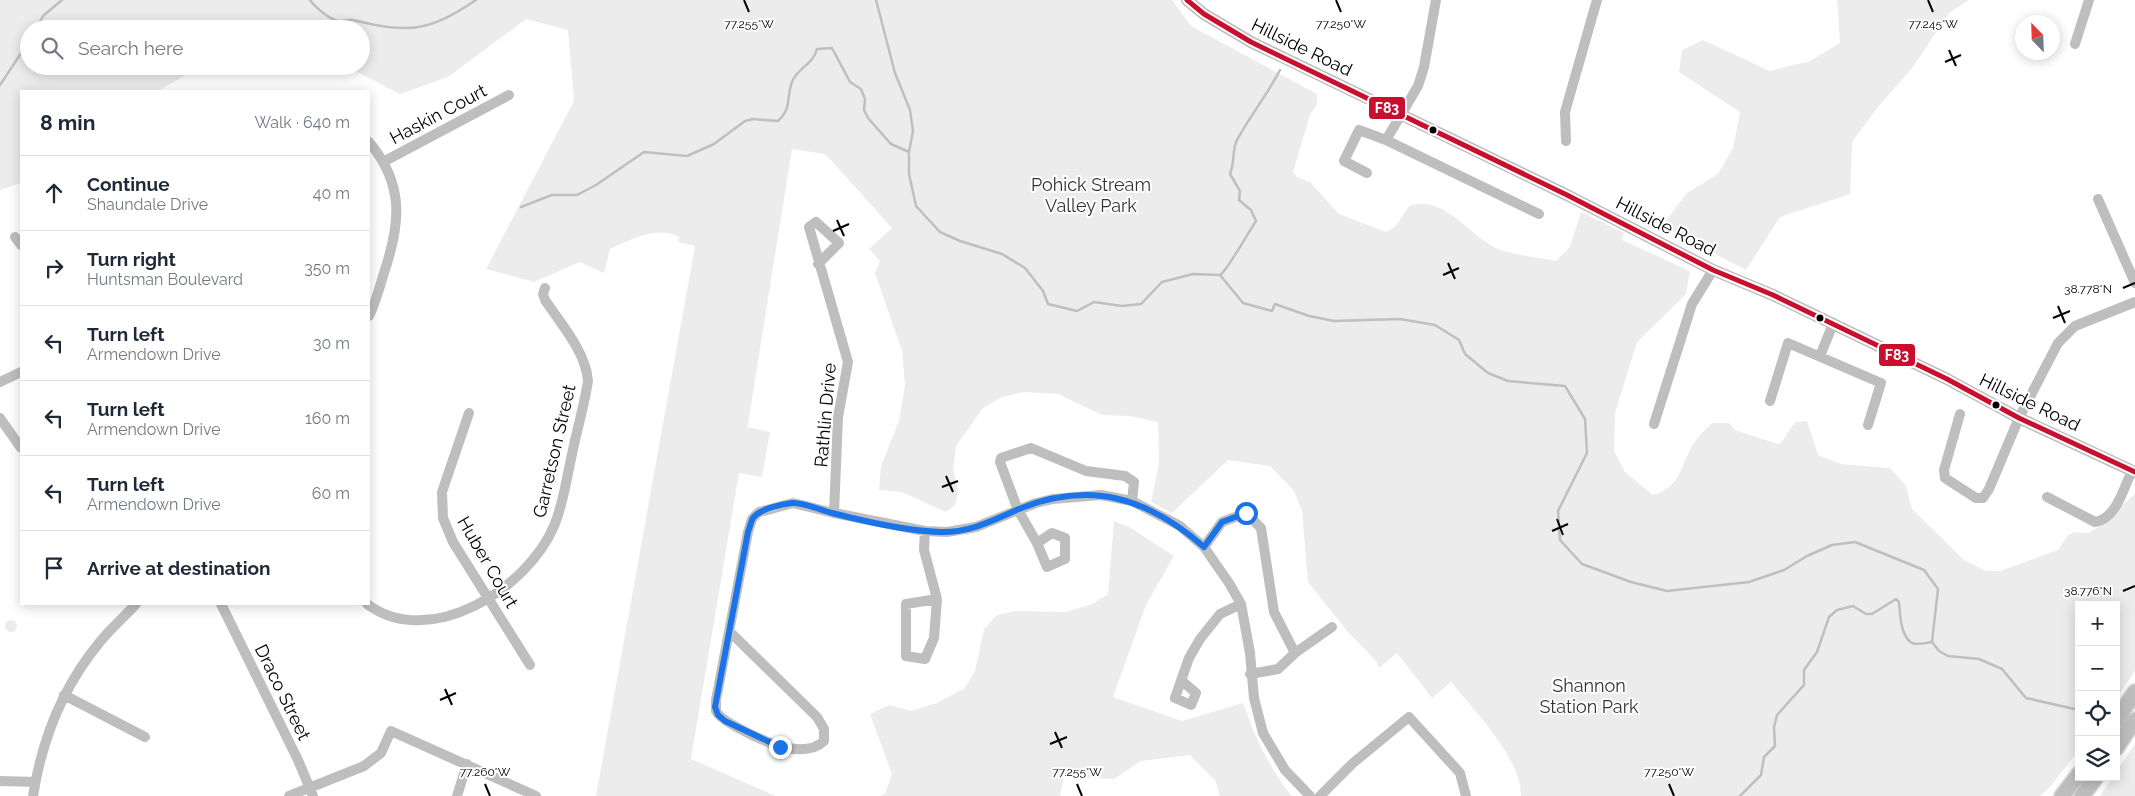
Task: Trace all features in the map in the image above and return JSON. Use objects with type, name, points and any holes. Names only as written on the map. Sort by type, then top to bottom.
[{"type":"main road","points":[[2120,715],[2135,692]]},
{"type":"main road","points":[[2120,743],[2135,720]]},
{"type":"main road","points":[[2062,796],[2075,779]]},
{"type":"main road","points":[[2082,796],[2093,781]]},
{"type":"street","name":"Hillside Road","points":[[1187,0],[1234,33],[1640,231],[1713,270],[1773,295],[1947,379],[2019,418],[2133,471]]},
{"type":"street","points":[[1386,140],[1418,86],[1424,67],[1436,0]]},
{"type":"street","points":[[1566,141],[1565,112],[1597,0]]},
{"type":"street","points":[[2075,44],[2089,0]]},
{"type":"street","name":"Haskin Court","points":[[383,162],[508,95]]},
{"type":"street","points":[[1367,173],[1344,161],[1360,130],[1386,140],[1539,214]]},
{"type":"street","points":[[370,143],[383,162],[394,195],[397,228],[390,256],[370,313]]},
{"type":"street","points":[[2098,200],[2135,283]]},
{"type":"street","name":"Rathlin Drive","points":[[818,264],[848,362],[838,416],[834,514]]},
{"type":"street","points":[[1654,424],[1692,304],[1713,270]]},
{"type":"street","name":"Garretson Street","points":[[369,605],[390,616],[427,621],[452,616],[487,597],[523,571],[542,549],[554,527],[587,388],[587,372],[574,343],[545,300],[543,294],[545,288]]},
{"type":"street","points":[[1960,414],[1944,470],[1945,478],[1976,498],[1982,498],[1989,489],[2019,418],[2064,335],[2085,321],[2135,302]]},
{"type":"street","points":[[1820,356],[1833,324]]},
{"type":"street","points":[[1770,401],[1788,343],[1881,383],[1868,425]]},
{"type":"street","points":[[0,382],[20,372]]},
{"type":"street","name":"Huber Court","points":[[470,414],[447,474],[441,502],[448,534],[530,665]]},
{"type":"street","points":[[0,418],[20,447]]},
{"type":"street","points":[[1037,542],[1018,510],[1000,460],[1031,448],[1086,470],[1131,479],[1134,484],[1132,501]]},
{"type":"street","points":[[2047,497],[2095,522],[2104,520],[2112,513],[2133,471]]},
{"type":"street","points":[[729,631],[821,722],[825,736],[824,741],[814,747],[788,748],[720,718],[715,707],[729,631],[752,519],[759,512],[793,502],[834,514],[924,531],[947,532],[976,528],[1036,503],[1071,496],[1101,495],[1132,501],[1180,526],[1204,547],[1241,604],[1250,653],[1250,674],[1263,732],[1285,770],[1310,796]]},
{"type":"street","points":[[1204,547],[1222,522],[1246,513],[1260,528],[1274,612],[1295,653]]},
{"type":"street","points":[[924,531],[924,550],[937,599],[934,638],[925,659],[906,656],[906,604],[937,599]]},
{"type":"street","points":[[1182,681],[1189,658],[1200,639],[1220,614],[1241,604]]},
{"type":"street","points":[[33,796],[44,744],[64,695],[90,655],[135,605]]},
{"type":"street","name":"Draco Street","points":[[220,605],[312,791]]},
{"type":"street","points":[[1250,674],[1278,669],[1295,653],[1332,627]]},
{"type":"street","points":[[64,695],[146,738]]},
{"type":"street","points":[[1320,796],[1353,763],[1408,717],[1460,773],[1466,796]]},
{"type":"street","points":[[289,796],[312,791],[364,766],[381,753],[391,731],[536,796]]},
{"type":"street","points":[[457,796],[467,764]]},
{"type":"street","points":[[0,781],[35,782]]},
{"type":"green space","name":"Pohick Stream Valley Park","points":[[0,0],[1172,0],[1191,26],[1317,94],[1317,104],[1310,115],[1293,172],[1297,177],[1310,182],[1339,214],[1386,232],[1396,226],[1409,206],[1422,204],[1434,206],[1455,217],[1485,242],[1496,248],[1556,261],[1570,247],[1581,212],[1624,233],[1622,240],[1690,271],[1686,294],[1637,342],[1615,413],[1614,451],[1625,472],[1653,495],[1663,491],[1676,480],[1696,440],[1712,423],[1729,423],[1735,430],[1778,444],[1781,443],[1795,422],[1807,421],[1818,455],[1841,464],[1890,468],[1906,486],[1912,509],[1964,560],[1986,571],[2000,571],[2058,550],[2068,535],[2075,532],[2089,533],[2135,494],[2135,671],[2120,693],[2120,601],[2075,601],[2075,755],[2050,787],[2040,796],[1521,796],[1519,781],[1505,751],[1484,721],[1451,682],[1432,698],[1397,653],[1379,668],[1376,661],[1349,633],[1308,582],[1302,511],[1294,491],[1270,466],[1228,460],[1172,513],[1151,502],[1159,464],[1158,422],[1130,416],[1102,415],[1058,394],[1024,392],[1002,397],[983,408],[956,446],[953,469],[958,493],[955,505],[946,512],[902,492],[879,490],[881,466],[899,421],[905,385],[902,351],[875,273],[880,261],[869,249],[892,228],[824,154],[792,149],[747,430],[748,427],[770,432],[762,477],[739,473],[691,759],[776,796],[596,796],[695,246],[678,242],[679,237],[670,234],[653,233],[644,235],[610,249],[604,273],[580,262],[534,282],[486,269],[574,101],[568,30],[526,19],[448,77],[400,94],[363,75],[370,75],[370,20],[20,20],[20,75],[186,75],[160,90],[20,90],[20,183],[0,190]]},
{"type":"green space","points":[[1837,0],[1969,0],[1949,13],[1913,67],[1877,108],[1852,142],[1850,194],[1780,217],[1746,270],[1662,226],[1687,193],[1718,174],[1733,148],[1740,112],[1679,72],[1682,50],[1703,40],[1770,71],[1810,61],[1840,43]]},
{"type":"green space","points":[[1114,521],[1129,527],[1174,556],[1146,605],[1113,697],[1182,721],[1243,703],[1263,752],[1292,796],[1220,796],[1215,780],[1190,755],[1141,761],[1114,779],[1064,777],[1060,796],[880,796],[885,794],[892,774],[870,714],[889,705],[911,711],[937,703],[965,688],[975,671],[984,629],[997,615],[1015,611],[1066,612],[1092,604],[1108,594]]},
{"type":"green space","points":[[9,620],[13,620],[17,626],[13,632],[9,632],[5,628],[5,624]]},
{"type":"green space","points":[[2135,744],[2135,796],[2100,796],[2110,781],[2120,781],[2120,766]]},
{"type":"waterway","points":[[41,20],[62,0]]},
{"type":"waterway","points":[[310,0],[322,12],[336,20]]},
{"type":"waterway","points":[[370,24],[389,27],[417,27],[444,19],[476,0]]},
{"type":"waterway","points":[[876,0],[895,73],[910,110],[913,131],[909,152],[909,174],[916,206],[940,232],[960,241],[1002,254],[1025,268],[1043,291],[1048,304],[1077,311],[1094,302],[1122,306],[1141,304],[1162,282],[1193,274],[1220,275],[1243,303],[1272,311],[1275,304],[1309,316],[1334,321],[1400,319],[1435,325],[1459,340],[1465,354],[1488,373],[1508,381],[1565,386],[1585,419],[1587,453],[1558,511],[1560,540],[1582,564],[1631,582],[1667,591],[1749,582],[1784,570],[1807,556],[1832,545],[1855,542],[1924,570],[1938,589],[1932,642],[1939,651],[1948,656],[1979,659],[2002,669],[2026,698],[2075,709]]},
{"type":"waterway","points":[[521,207],[552,195],[577,195],[596,185],[644,152],[687,156],[714,144],[745,121],[753,119],[778,121],[787,107],[794,77],[812,59],[817,49],[832,48],[850,82],[861,89],[865,99],[864,110],[868,118],[891,144],[909,152]]},
{"type":"waterway","points":[[0,85],[20,55]]},
{"type":"waterway","points":[[1220,275],[1233,259],[1256,221],[1251,210],[1239,200],[1240,191],[1230,174],[1235,144],[1280,70]]},
{"type":"waterway","points":[[1740,796],[1761,775],[1764,757],[1775,746],[1774,727],[1777,715],[1804,685],[1804,670],[1817,652],[1829,617],[1837,610],[1853,606],[1866,614],[1872,614],[1896,599],[1899,602],[1900,618],[1908,640],[1916,644],[1931,642]]},
{"type":"transit line","name":"F83","points":[[1187,0],[1204,14],[1251,42],[1567,195],[1713,270],[1773,295],[1947,379],[2019,418],[2135,472]]},
{"type":"route","points":[[780,747],[720,718],[715,707],[748,532],[752,519],[759,512],[793,502],[834,514],[924,531],[947,532],[976,528],[1036,503],[1071,496],[1101,495],[1132,501],[1180,526],[1204,547],[1222,522],[1246,513]]},
{"type":"park label","name":"Shannon Station Park","points":[[1589,695]]}]
